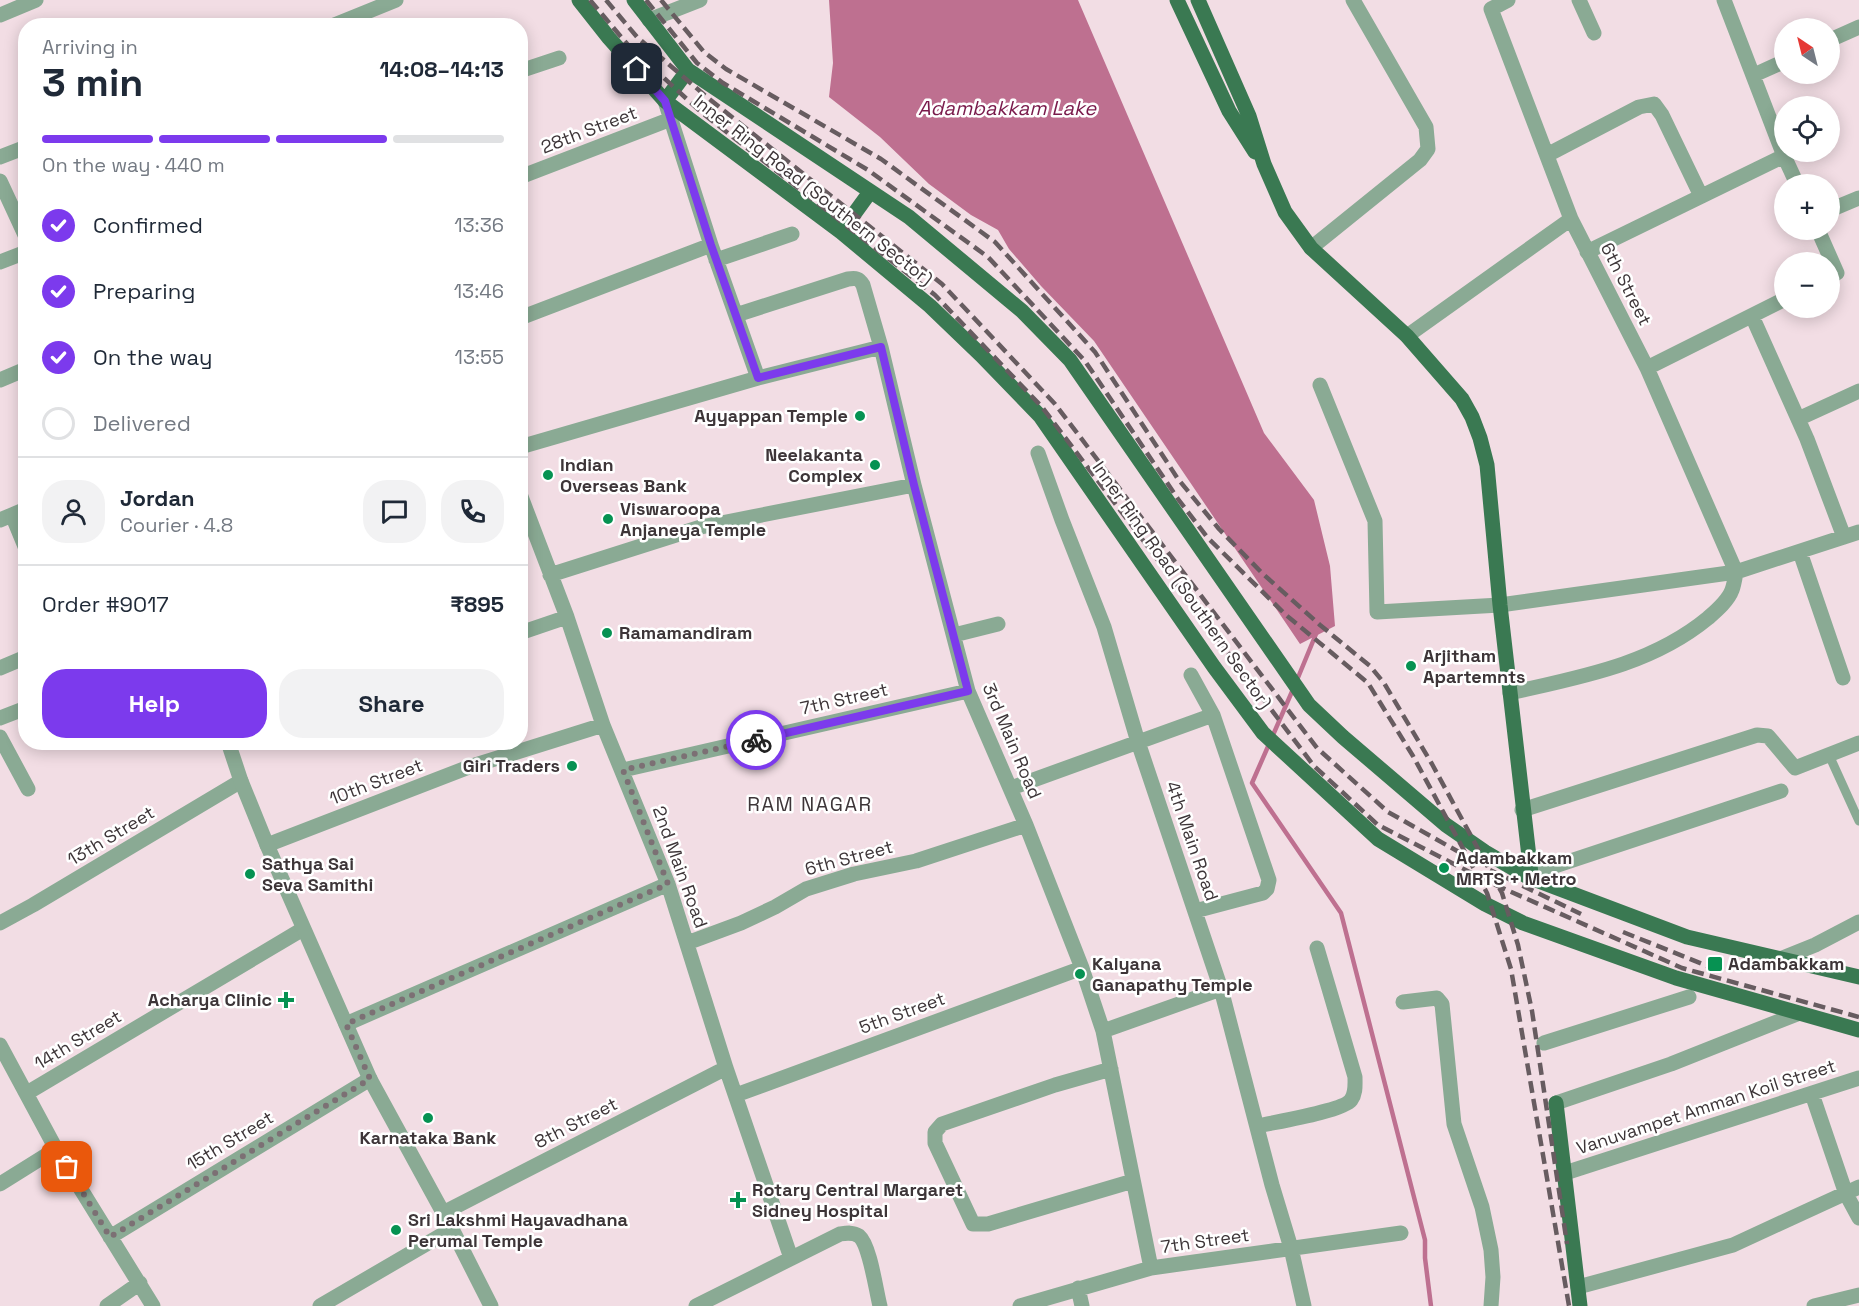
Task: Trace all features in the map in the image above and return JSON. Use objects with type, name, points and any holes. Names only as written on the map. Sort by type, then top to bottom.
[{"type":"main road","name":"Inner Ring Road (Southern Sector)","points":[[579,0],[665,101],[841,232],[930,306],[1040,416],[1214,667],[1263,733],[1377,839],[1495,909],[1523,922],[1676,978],[1859,1030]]},
{"type":"main road","name":"Inner Ring Road (Southern Sector)","points":[[634,0],[688,70],[909,217],[1022,310],[1070,360],[1309,705],[1342,737],[1446,825],[1485,852],[1529,875],[1687,937],[1859,977]]},
{"type":"main road","points":[[1200,0],[1249,116],[1263,164]]},
{"type":"main road","points":[[1178,3],[1230,111],[1263,164],[1285,212],[1311,248],[1407,336],[1462,399],[1472,417],[1487,465],[1529,875]]},
{"type":"main road","points":[[665,101],[688,70]]},
{"type":"main road","points":[[841,232],[870,192]]},
{"type":"main road","points":[[1556,1103],[1580,1306]]},
{"type":"street","points":[[0,15],[36,0]]},
{"type":"street","points":[[352,18],[396,0]]},
{"type":"street","points":[[649,20],[700,0]]},
{"type":"street","points":[[1178,3],[1200,0]]},
{"type":"street","points":[[1311,248],[1420,160],[1428,149],[1426,127],[1353,0]]},
{"type":"street","name":"6th Street","points":[[1508,0],[1491,9],[1571,219],[1647,368],[1736,572]]},
{"type":"street","points":[[1579,0],[1594,33]]},
{"type":"street","points":[[1724,0],[1774,129]]},
{"type":"street","points":[[1840,36],[1859,27]]},
{"type":"street","points":[[528,68],[559,58]]},
{"type":"street","points":[[1754,75],[1774,66]]},
{"type":"street","points":[[665,101],[758,378]]},
{"type":"street","points":[[1547,155],[1639,107],[1654,104],[1662,115],[1701,196]]},
{"type":"street","name":"28th Street","points":[[528,174],[671,119]]},
{"type":"street","points":[[0,157],[18,150]]},
{"type":"street","points":[[1587,252],[1774,161]]},
{"type":"street","points":[[0,181],[18,220]]},
{"type":"street","points":[[1840,206],[1859,198]]},
{"type":"street","points":[[1407,336],[1571,219]]},
{"type":"street","points":[[528,315],[714,252],[792,234]]},
{"type":"street","points":[[0,262],[18,255]]},
{"type":"street","name":"3rd Main Road","points":[[736,315],[848,279],[856,278],[863,285],[881,347],[914,485],[968,691],[1026,825],[1082,968],[1103,1031],[1151,1268]]},
{"type":"street","points":[[1647,368],[1774,305]]},
{"type":"street","points":[[1752,316],[1798,418],[1844,537]]},
{"type":"street","points":[[528,445],[758,378],[881,347]]},
{"type":"street","points":[[0,380],[18,372]]},
{"type":"street","points":[[1320,385],[1375,521],[1377,612],[1500,605],[1736,572],[1859,532]]},
{"type":"street","points":[[1798,418],[1859,391]]},
{"type":"street","name":"4th Main Road","points":[[1038,453],[1104,627],[1138,742],[1221,989],[1272,1185],[1291,1248],[1304,1306]]},
{"type":"street","points":[[550,575],[701,527],[914,485]]},
{"type":"street","points":[[12,515],[18,530]]},
{"type":"street","name":"2nd Main Road","points":[[528,516],[567,617],[603,724],[668,884],[726,1068],[791,1258]]},
{"type":"street","points":[[1800,552],[1843,678]]},
{"type":"street","points":[[1510,693],[1599,673],[1645,657],[1686,634],[1718,609],[1732,591],[1736,572]]},
{"type":"street","points":[[528,630],[567,617]]},
{"type":"street","points":[[954,635],[998,624]]},
{"type":"street","points":[[0,668],[18,660]]},
{"type":"street","points":[[1191,675],[1213,715],[1269,880],[1267,889],[1263,892],[1195,911]]},
{"type":"street","name":"7th Street","points":[[623,770],[968,691]]},
{"type":"street","points":[[0,718],[18,711]]},
{"type":"street","points":[[1011,788],[1213,715]]},
{"type":"street","name":"10th Street","points":[[528,748],[603,724]]},
{"type":"street","points":[[1522,810],[1757,735],[1768,736],[1796,768],[1859,743]]},
{"type":"street","points":[[0,737],[28,789]]},
{"type":"street","points":[[231,750],[267,845],[370,1079],[452,1229],[491,1306]]},
{"type":"street","name":"10th Street","points":[[267,845],[469,767],[522,750]]},
{"type":"street","name":"13th Street","points":[[0,923],[241,781]]},
{"type":"street","points":[[1529,875],[1781,791]]},
{"type":"street","name":"6th Street","points":[[687,943],[741,923],[806,889],[854,874],[916,861],[1026,825]]},
{"type":"street","points":[[346,1024],[668,884]]},
{"type":"street","points":[[1780,959],[1815,945],[1859,922]]},
{"type":"street","name":"14th Street","points":[[27,1093],[303,929]]},
{"type":"street","points":[[1258,1126],[1340,1107],[1352,1099],[1355,1092],[1355,1077],[1317,948]]},
{"type":"street","name":"5th Street","points":[[736,1095],[1082,968]]},
{"type":"street","points":[[1103,1031],[1221,989]]},
{"type":"street","points":[[1544,1043],[1689,997]]},
{"type":"street","points":[[1403,1002],[1437,998],[1442,1004],[1454,1124],[1482,1207],[1491,1250],[1493,1290],[1491,1306]]},
{"type":"street","points":[[1556,1103],[1671,1065],[1797,1014]]},
{"type":"street","points":[[0,1045],[4,1065],[27,1093],[56,1149],[153,1306]]},
{"type":"street","name":"8th Street","points":[[443,1213],[726,1068]]},
{"type":"street","points":[[1111,1069],[1055,1085],[942,1125],[935,1132],[935,1143],[973,1224],[988,1224],[1133,1180]]},
{"type":"street","name":"Vanuvampet Amman Koil Street","points":[[1565,1173],[1859,1078]]},
{"type":"street","name":"15th Street","points":[[110,1237],[370,1079]]},
{"type":"street","points":[[1812,1094],[1852,1191],[1859,1218]]},
{"type":"street","points":[[0,1184],[56,1149]]},
{"type":"street","points":[[1578,1287],[1732,1245],[1852,1191]]},
{"type":"street","points":[[320,1306],[452,1229]]},
{"type":"street","points":[[696,1306],[840,1234],[850,1233],[859,1236],[866,1246],[880,1306]]},
{"type":"street","name":"7th Street","points":[[1020,1306],[1151,1268],[1401,1233]]},
{"type":"street","points":[[107,1306],[140,1283]]},
{"type":"street","points":[[1078,1288],[1082,1306]]},
{"type":"street","points":[[1814,1306],[1859,1294]]},
{"type":"lane","points":[[1829,755],[1859,821]]},
{"type":"water","name":"Adambakkam Lake","points":[[829,0],[1078,0],[1264,433],[1314,500],[1330,566],[1335,626],[1300,644],[1094,341],[1009,249],[998,230],[971,215],[929,184],[880,137],[829,97],[833,63]]},
{"type":"waterway","points":[[1297,680],[1315,632]]},
{"type":"waterway","points":[[1294,687],[1252,783],[1341,913],[1425,1240],[1431,1306]]},
{"type":"railway","points":[[590,0],[628,45],[701,112],[935,295],[1042,407],[1314,766],[1378,825],[1489,882],[1682,968],[1859,1017]]},
{"type":"railway","points":[[606,0],[637,37],[708,98],[942,284],[1055,404],[1317,748],[1388,812],[1466,856]]},
{"type":"railway","points":[[646,0],[697,63],[723,83],[868,170],[988,257],[1085,361],[1178,499],[1207,537],[1286,615],[1368,683],[1413,756],[1487,893],[1511,969],[1569,1306]]},
{"type":"railway","points":[[661,0],[704,52],[726,69],[881,159],[995,242],[1095,352],[1178,479],[1219,529],[1263,574],[1370,666],[1384,683],[1432,764],[1502,893],[1518,945],[1532,1011],[1567,1244]]},
{"type":"railway","points":[[1490,870],[1581,914]]},
{"type":"railway","points":[[1623,932],[1715,969]]},
{"type":"way so far","points":[[67,1167],[110,1237],[370,1079],[346,1024],[668,884],[623,770],[756,740]]},
{"type":"place","name":"Ayyappan Temple","points":[[860,416]]},
{"type":"place","name":"Neelakanta Complex","points":[[875,465]]},
{"type":"place","name":"Indian Overseas Bank","points":[[548,475]]},
{"type":"place","name":"Viswaroopa Anjaneya Temple","points":[[608,519]]},
{"type":"place","name":"Ramamandiram","points":[[607,633]]},
{"type":"place","name":"Arjitham Apartemnts","points":[[1411,666]]},
{"type":"place","name":"Giri Traders","points":[[572,766]]},
{"type":"place","name":"Adambakkam MRTS + Metro","points":[[1444,868]]},
{"type":"place","name":"Sathya Sai Seva Samithi","points":[[250,874]]},
{"type":"place","name":"Adambakkam","points":[[1715,964]]},
{"type":"place","name":"Kalyana Ganapathy Temple","points":[[1080,974]]},
{"type":"place","name":"Acharya Clinic","points":[[286,1000]]},
{"type":"place","name":"Karnataka Bank","points":[[428,1118]]},
{"type":"place","name":"Rotary Central Margaret Sidney Hospital","points":[[738,1200]]},
{"type":"place","name":"Sri Lakshmi Hayavadhana Perumal Temple","points":[[396,1230]]},
{"type":"district","name":"RAM NAGAR","points":[[810,804]]},
{"type":"route","points":[[637,69],[665,101],[711,245],[758,378],[881,347],[914,485],[968,691],[756,740]]}]
